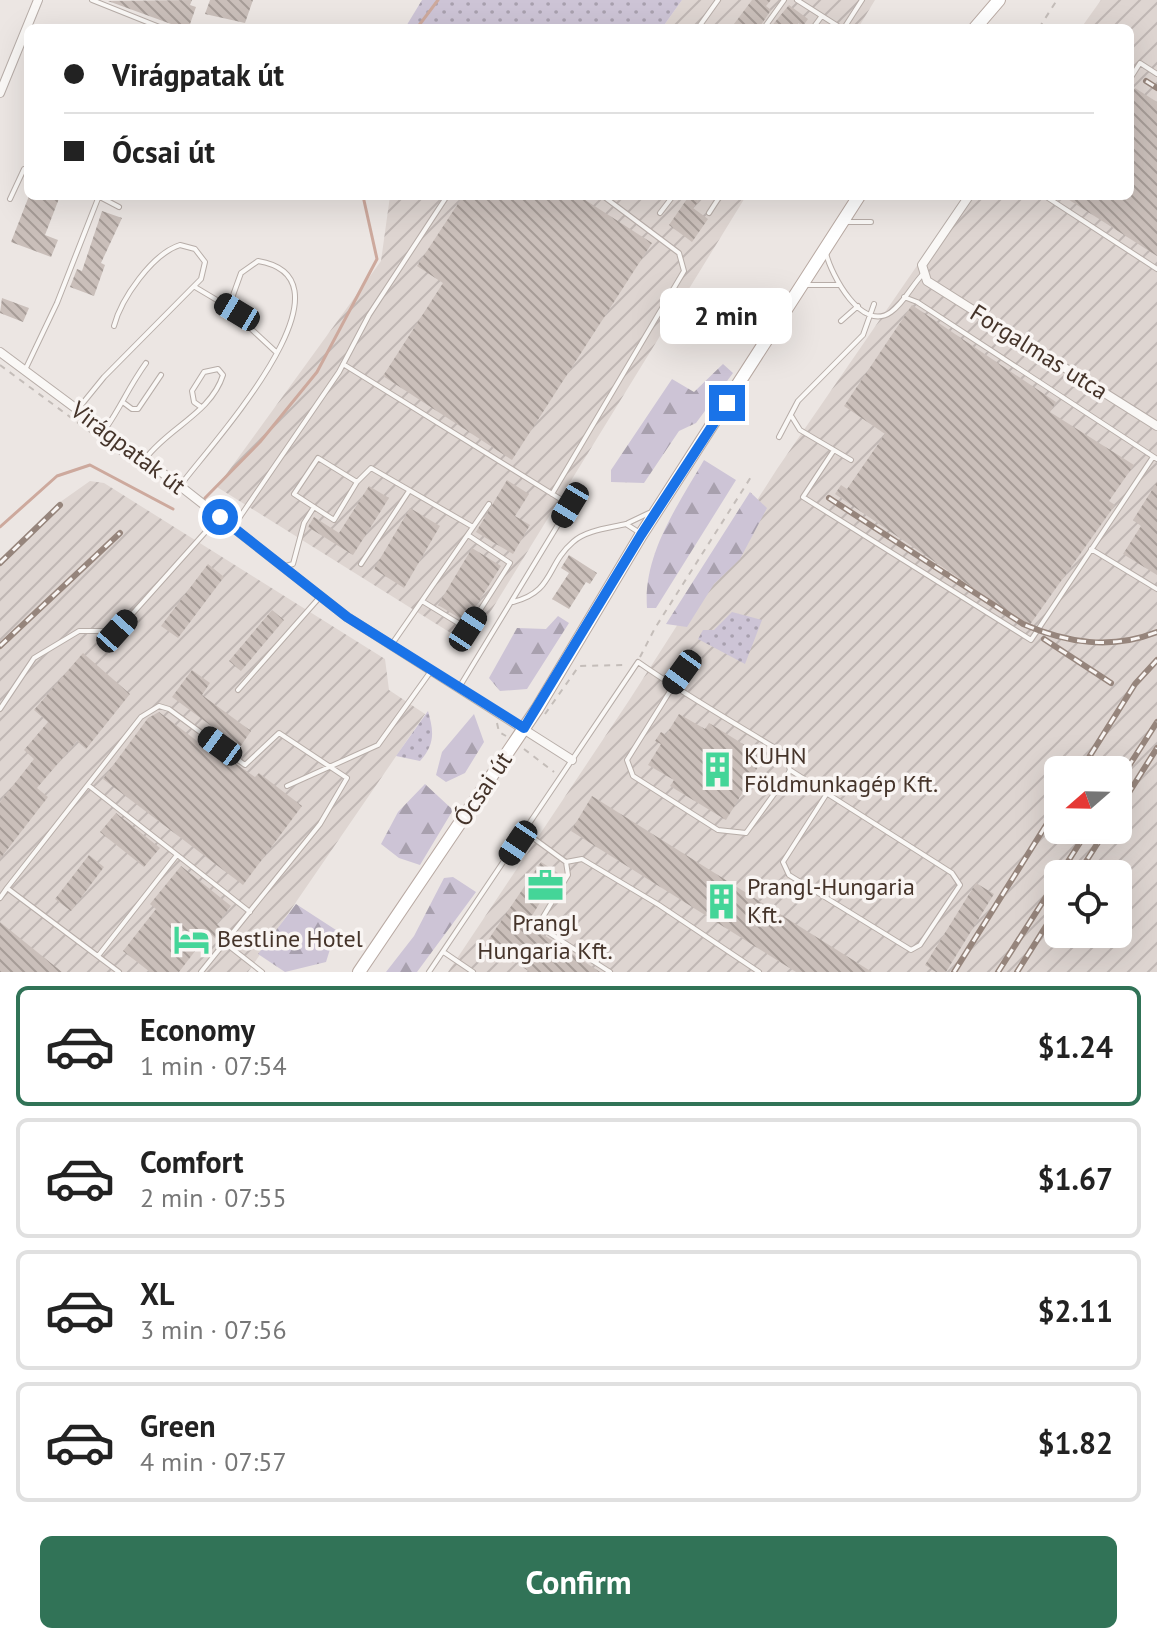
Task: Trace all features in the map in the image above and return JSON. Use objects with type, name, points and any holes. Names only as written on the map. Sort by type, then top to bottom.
[{"type":"main road","points":[[978,24],[999,0]]},
{"type":"main road","name":"Ócsai út","points":[[359,972],[537,709],[641,535],[856,200]]},
{"type":"street","points":[[28,24],[38,0]]},
{"type":"street","points":[[0,93],[24,34]]},
{"type":"street","points":[[923,274],[922,265],[966,200]]},
{"type":"street","name":"Forgalmas utca","points":[[923,274],[927,281],[1157,426]]},
{"type":"street","name":"Virágpatak út","points":[[0,352],[180,486],[320,596],[572,760]]},
{"type":"lane","points":[[92,0],[152,24]]},
{"type":"lane","points":[[701,24],[718,0]]},
{"type":"lane","points":[[767,24],[784,0]]},
{"type":"lane","points":[[797,0],[835,24]]},
{"type":"lane","points":[[845,24],[862,0]]},
{"type":"lane","points":[[816,24],[822,16]]},
{"type":"lane","points":[[1134,73],[1140,63],[1157,74]]},
{"type":"lane","points":[[10,199],[24,169]]},
{"type":"lane","points":[[25,370],[98,200]]},
{"type":"lane","points":[[107,200],[119,207]]},
{"type":"lane","points":[[233,527],[343,364],[369,315],[444,200]]},
{"type":"lane","points":[[552,495],[684,271],[679,253],[608,200]]},
{"type":"lane","points":[[660,213],[670,200]]},
{"type":"lane","points":[[709,213],[717,200]]},
{"type":"lane","points":[[1056,200],[1157,269]]},
{"type":"lane","points":[[842,222],[871,222]]},
{"type":"lane","points":[[77,410],[104,377],[195,287],[201,279],[205,262],[188,246],[172,248],[138,282],[114,326]]},
{"type":"lane","points":[[825,251],[838,285],[872,316],[883,316],[893,311],[923,274]]},
{"type":"lane","points":[[180,486],[234,421],[276,352],[294,316],[292,284],[267,263],[258,261],[249,265],[234,285],[232,298],[237,312]]},
{"type":"lane","points":[[804,285],[838,285]]},
{"type":"lane","points":[[195,287],[237,312],[276,352]]},
{"type":"lane","points":[[834,450],[803,497],[1031,640],[1155,458],[917,302],[904,297]]},
{"type":"lane","points":[[779,437],[798,401],[863,335],[874,304]]},
{"type":"lane","points":[[841,321],[858,306]]},
{"type":"lane","points":[[146,363],[122,397],[124,403],[138,409],[161,375]]},
{"type":"lane","points":[[343,364],[570,505],[460,686]]},
{"type":"lane","points":[[144,460],[167,434],[186,423],[201,407],[222,379],[218,369],[204,372],[192,391],[194,402],[201,407]]},
{"type":"lane","points":[[105,430],[124,403]]},
{"type":"lane","points":[[792,417],[800,430],[851,460]]},
{"type":"lane","points":[[357,482],[318,458],[294,494],[334,520],[357,482],[371,468],[473,527]]},
{"type":"lane","points":[[513,602],[541,589],[576,540],[649,513],[681,474]]},
{"type":"lane","points":[[361,564],[409,491]]},
{"type":"lane","points":[[392,644],[489,504]]},
{"type":"lane","points":[[283,567],[293,564],[304,523],[314,507]]},
{"type":"lane","points":[[0,709],[34,658],[79,631],[117,631],[220,517]]},
{"type":"lane","points":[[626,524],[641,535]]},
{"type":"lane","points":[[422,601],[468,629],[510,563],[468,535]]},
{"type":"lane","points":[[1091,549],[1157,589]]},
{"type":"lane","points":[[238,690],[320,596]]},
{"type":"lane","points":[[429,972],[638,662],[785,754],[790,770],[952,873],[960,885],[920,945],[911,950],[789,875],[783,862],[826,795]]},
{"type":"lane","points":[[287,786],[378,745],[433,669]]},
{"type":"lane","points":[[682,672],[627,760],[633,776],[718,830],[746,833],[790,770]]},
{"type":"lane","points":[[0,898],[141,717],[159,706],[169,709],[245,765],[279,733],[347,778],[320,824],[201,972]]},
{"type":"lane","points":[[88,785],[250,912]]},
{"type":"lane","points":[[525,832],[566,862],[568,875],[540,922],[543,929],[610,972]]},
{"type":"lane","points":[[98,956],[177,855]]},
{"type":"lane","points":[[566,862],[582,859],[759,972]]},
{"type":"lane","points":[[7,888],[119,972]]},
{"type":"lane","points":[[225,943],[262,972],[269,972]]},
{"type":"lane","points":[[444,953],[473,972]]},
{"type":"path","points":[[1042,24],[1057,0]]},
{"type":"path","points":[[638,662],[655,628],[751,477]]},
{"type":"path","points":[[537,709],[548,715],[579,666],[625,665]]},
{"type":"shaded area","points":[[682,0],[875,0],[860,24],[665,24]]},
{"type":"shaded area","points":[[1101,0],[1157,0],[1157,972],[448,972],[630,699],[777,469],[962,200],[1134,200],[1134,24],[1084,24]]},
{"type":"shaded area","points":[[389,200],[744,200],[470,645],[217,487],[381,261]]},
{"type":"shaded area","points":[[90,481],[104,483],[385,659],[389,690],[425,714],[248,972],[0,972],[0,566],[56,505]]},
{"type":"green space","points":[[422,0],[682,0],[665,24],[407,24]]},
{"type":"green space","points":[[723,364],[733,373],[696,423],[679,431],[644,483],[611,482],[611,470],[672,379],[694,392]]},
{"type":"green space","points":[[704,460],[736,480],[656,608],[647,608],[647,588],[656,549],[673,512]]},
{"type":"green space","points":[[750,492],[767,508],[740,559],[714,584],[687,627],[666,624]]},
{"type":"green space","points":[[732,612],[762,620],[745,664],[698,639],[703,630],[714,630]]},
{"type":"green space","points":[[558,616],[569,623],[527,689],[500,691],[489,678],[517,628],[546,629]]},
{"type":"green space","points":[[428,711],[432,738],[425,755],[420,761],[396,756]]},
{"type":"green space","points":[[474,714],[484,742],[465,773],[446,782],[436,775],[442,752]]},
{"type":"green space","points":[[425,784],[453,810],[420,865],[399,858],[381,844],[398,812]]},
{"type":"green space","points":[[453,877],[476,892],[417,972],[386,972],[414,936],[444,878]]},
{"type":"green space","points":[[296,904],[336,930],[326,962],[285,972],[258,954]]},
{"type":"building","points":[[192,0],[190,5],[196,7],[190,24],[171,24],[108,1]]},
{"type":"building","points":[[210,0],[253,0],[245,23],[205,14]]},
{"type":"building","points":[[752,0],[771,0],[766,6],[771,10],[762,24],[734,24]]},
{"type":"building","points":[[789,5],[808,19],[804,24],[773,24]]},
{"type":"building","points":[[1134,90],[1157,102],[1157,256],[1069,200],[1134,200]]},
{"type":"building","points":[[27,200],[58,200],[45,235],[58,240],[51,257],[11,242]]},
{"type":"building","points":[[460,200],[585,200],[652,243],[512,460],[383,376],[443,283],[417,266]]},
{"type":"building","points":[[686,200],[699,201],[693,208],[708,219],[692,242],[669,225]]},
{"type":"building","points":[[102,211],[122,218],[101,263],[105,265],[94,296],[70,287],[77,269],[82,271]]},
{"type":"building","points":[[2,298],[29,308],[23,322],[0,313]]},
{"type":"building","points":[[912,305],[1056,402],[1050,412],[1134,465],[1109,501],[1115,505],[1029,626],[835,494],[841,485],[847,489],[885,434],[844,406]]},
{"type":"building","points":[[507,480],[529,494],[515,516],[530,525],[513,554],[476,532]]},
{"type":"building","points":[[1157,482],[1157,575],[1123,554],[1141,526],[1133,520]]},
{"type":"building","points":[[369,486],[389,498],[353,555],[308,527],[314,517],[339,533]]},
{"type":"building","points":[[410,508],[440,526],[404,588],[374,569]]},
{"type":"building","points":[[472,548],[501,566],[466,622],[438,605]]},
{"type":"building","points":[[569,555],[597,573],[590,584],[586,582],[569,609],[552,599],[569,573],[561,568]]},
{"type":"building","points":[[208,564],[224,577],[178,638],[161,626]]},
{"type":"building","points":[[272,610],[284,620],[241,671],[229,661]]},
{"type":"building","points":[[83,653],[130,694],[86,749],[77,741],[37,788],[48,797],[0,859],[0,802],[34,759],[24,750],[48,722],[34,710]]},
{"type":"building","points":[[192,670],[210,683],[202,695],[251,731],[240,747],[172,697]]},
{"type":"building","points":[[159,712],[222,760],[225,756],[255,777],[259,773],[302,806],[243,885],[103,779],[148,718]]},
{"type":"building","name":"KUHN Földmunkagép Kft.","points":[[679,714],[705,729],[709,723],[764,757],[726,820],[670,786],[674,780],[648,765],[661,744],[655,741],[661,732],[666,735]]},
{"type":"building","name":"Prangl-Hungaria Kft.","points":[[592,796],[872,972],[796,972],[571,831]]},
{"type":"building","points":[[116,813],[160,848],[144,867],[100,832]]},
{"type":"building","points":[[89,855],[104,867],[71,911],[55,899]]},
{"type":"building","points":[[541,862],[558,873],[527,924],[600,972],[530,972],[504,955],[500,960],[482,949]]},
{"type":"building","points":[[181,866],[231,906],[217,924],[223,930],[216,939],[209,933],[179,972],[150,972],[123,951],[156,909],[150,904]]},
{"type":"building","points":[[976,883],[994,894],[946,972],[936,972],[925,965]]},
{"type":"building","points":[[0,922],[62,972],[0,972]]},
{"type":"waterway","points":[[420,24],[438,0]]},
{"type":"waterway","points":[[205,498],[260,442],[317,372],[377,259],[364,200]]},
{"type":"waterway","points":[[0,527],[57,476],[90,465],[173,509]]},
{"type":"railway","points":[[1146,81],[1157,88]]},
{"type":"railway","points":[[829,498],[1023,624],[1040,631],[1089,642],[1123,641],[1157,632]]},
{"type":"railway","points":[[0,563],[60,505]]},
{"type":"railway","points":[[0,646],[120,533]]},
{"type":"railway","points":[[1044,639],[1111,683]]},
{"type":"railway","points":[[1090,756],[1135,684],[1157,660]]},
{"type":"railway","points":[[1132,761],[1157,722]]},
{"type":"railway","points":[[1132,788],[1157,748]]},
{"type":"railway","points":[[954,972],[1044,828]]},
{"type":"railway","points":[[1069,860],[1079,844]]},
{"type":"railway","points":[[1087,860],[1097,844]]},
{"type":"railway","points":[[998,972],[1044,900]]},
{"type":"railway","points":[[1017,972],[1044,929]]},
{"type":"place","name":"KUHN Földmunkagép Kft.","points":[[718,770]]},
{"type":"place","name":"Prangl Hungaria Kft.","points":[[545,886]]},
{"type":"place","name":"Prangl-Hungaria Kft.","points":[[721,901]]},
{"type":"place","name":"Bestline Hotel","points":[[191,939]]},
{"type":"route","points":[[220,517],[347,617],[524,728],[641,535],[727,403]]}]
